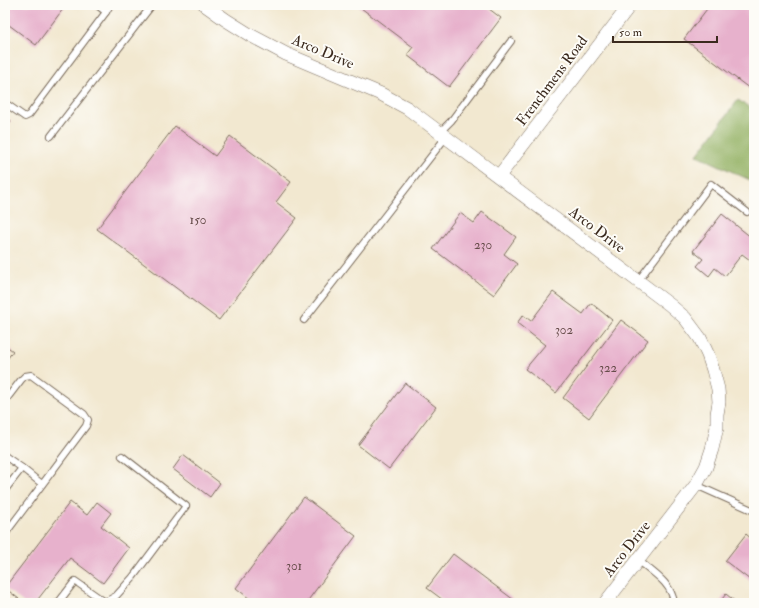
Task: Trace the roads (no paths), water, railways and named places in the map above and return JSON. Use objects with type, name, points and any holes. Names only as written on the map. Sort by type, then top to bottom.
[{"type":"street","name":"Arco Drive","points":[[205,5],[250,35],[286,54],[381,94],[407,108],[670,305],[685,318],[700,338],[713,370],[718,389],[719,402],[717,428],[706,467],[696,485],[605,603]]},
{"type":"street","name":"Frenchmens Road","points":[[499,176],[630,5]]},
{"type":"lane","points":[[97,5],[106,12]]},
{"type":"lane","points":[[5,103],[25,118],[29,115],[110,5]]},
{"type":"lane","points":[[51,136],[152,5]]},
{"type":"lane","points":[[304,320],[443,135],[451,121],[511,41]]},
{"type":"lane","points":[[638,281],[711,184],[747,212]]},
{"type":"lane","points":[[5,401],[21,380],[25,376],[31,375],[84,414],[88,420],[86,426],[5,534]]},
{"type":"lane","points":[[5,456],[42,484]]},
{"type":"lane","points":[[58,603],[75,581],[104,602],[116,596],[186,506],[122,456]]},
{"type":"lane","points":[[5,490],[22,468]]},
{"type":"lane","points":[[696,485],[754,511]]},
{"type":"lane","points":[[638,560],[669,587],[674,596],[674,603]]}]
